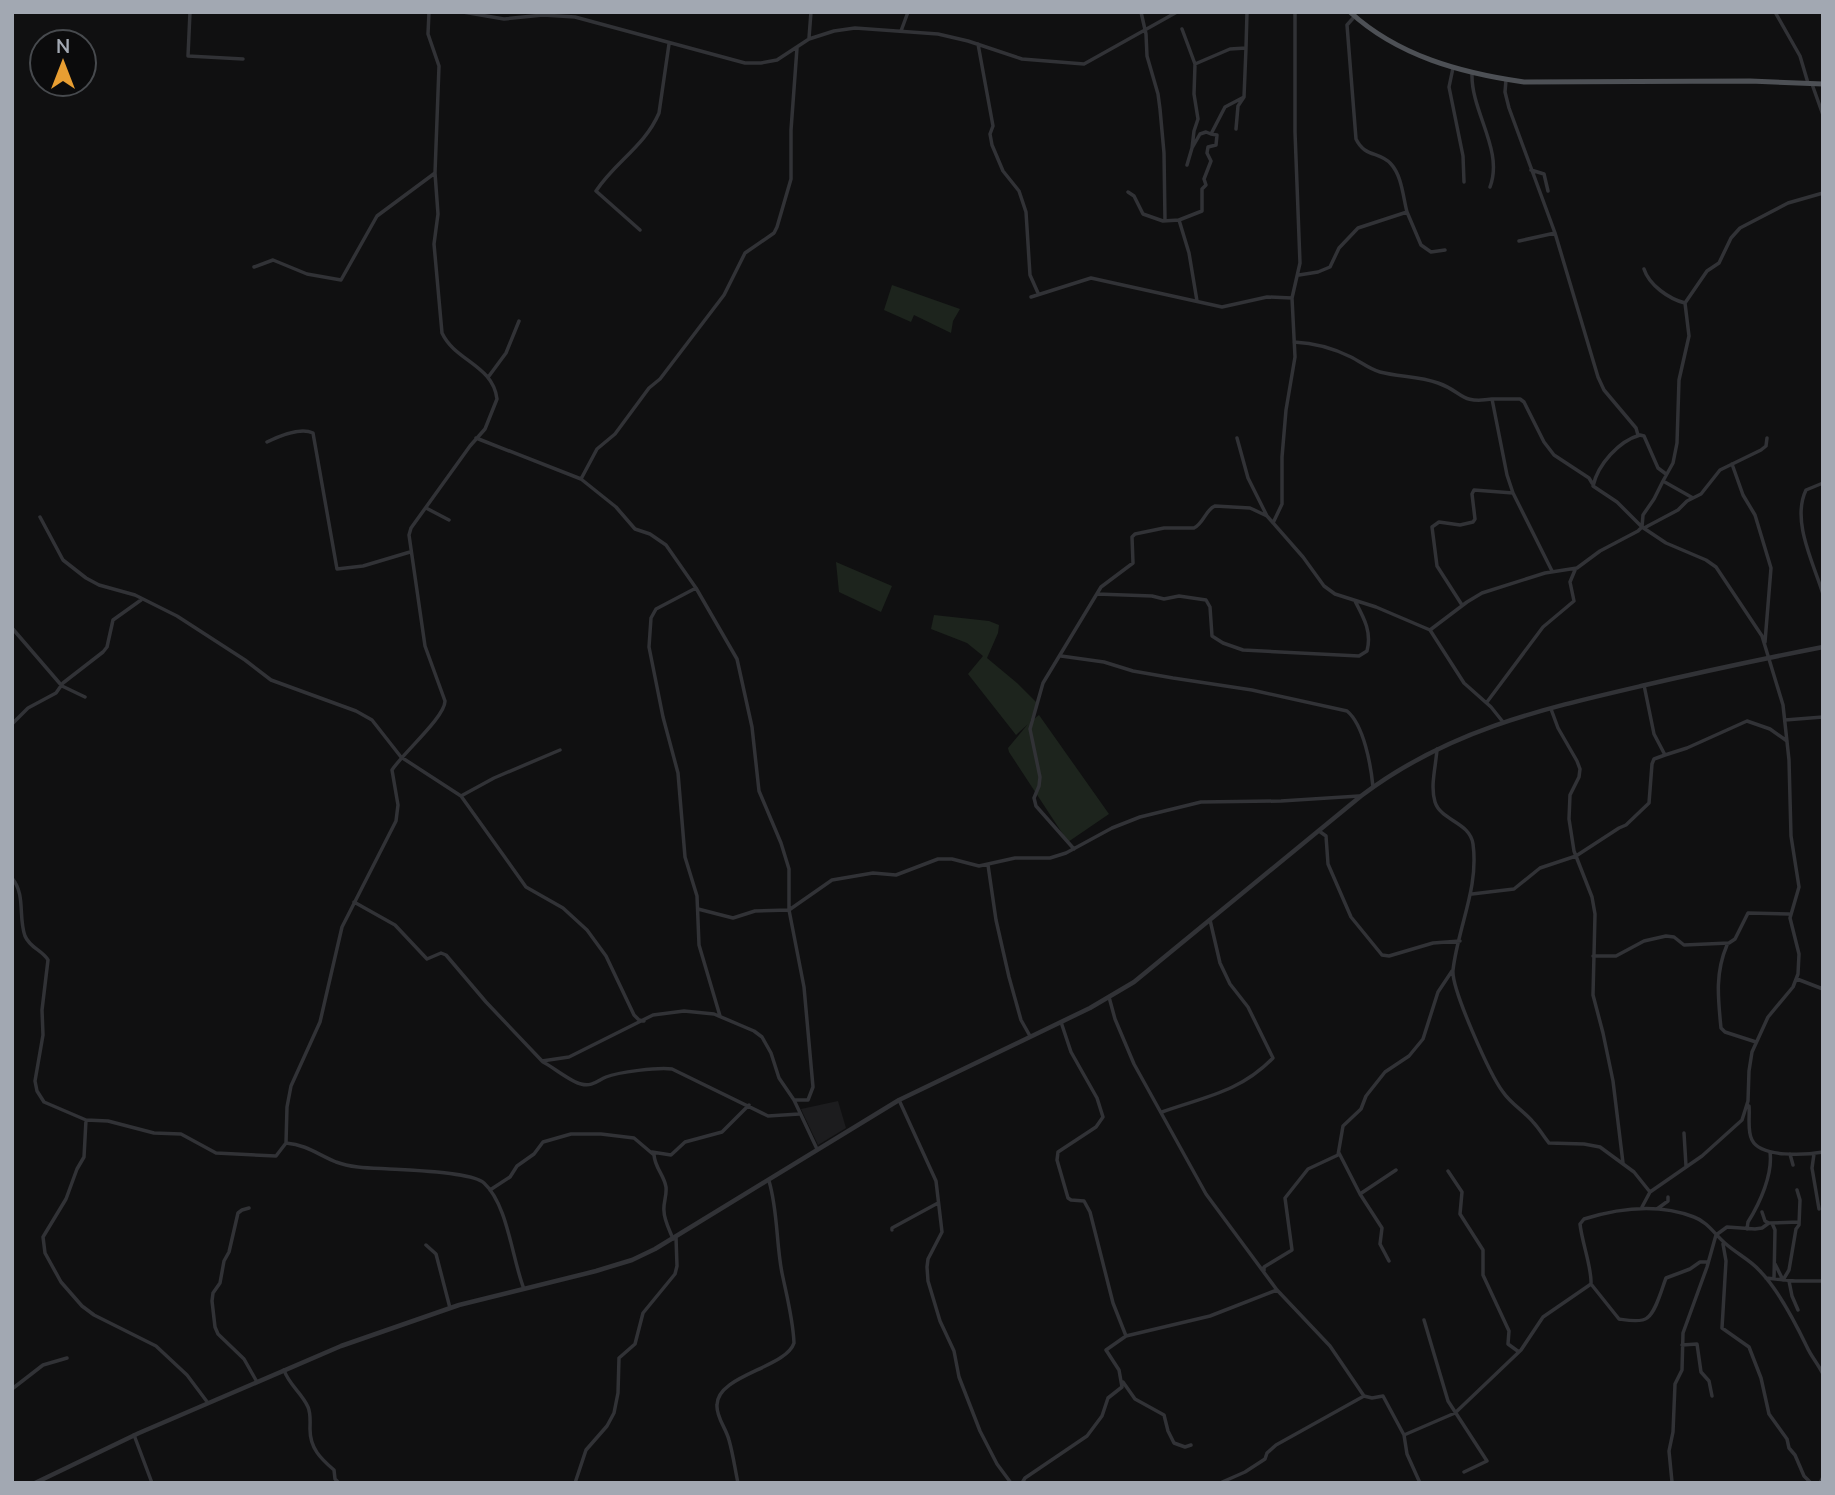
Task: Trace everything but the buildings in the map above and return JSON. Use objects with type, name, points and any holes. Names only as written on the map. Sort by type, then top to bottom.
[{"type":"main road","points":[[1352,14],[1388,39],[1423,58],[1472,74],[1506,80],[1823,84]]},
{"type":"street","points":[[190,12],[188,56],[243,59]]},
{"type":"street","points":[[12,878],[20,895],[21,919],[26,938],[48,960],[42,1010],[43,1035],[35,1081],[37,1091],[44,1102],[86,1120],[108,1121],[154,1133],[181,1134],[208,1151],[274,1157],[282,1150],[286,1143],[287,1107],[291,1086],[320,1022],[337,943],[354,902],[396,821],[398,804],[392,770],[436,720],[445,705],[425,646],[410,552],[411,528],[485,429],[496,406],[497,393],[489,376],[450,345],[442,333],[435,252],[438,214],[435,173],[439,66],[428,34],[429,12]]},
{"type":"street","points":[[463,12],[504,19],[543,15],[575,17],[670,44],[752,63],[777,60],[809,39],[855,28],[938,34],[1022,59],[1080,64],[1177,12]]},
{"type":"street","points":[[809,39],[811,12]]},
{"type":"street","points":[[901,31],[908,12]]},
{"type":"street","points":[[1141,12],[1146,30],[1147,56],[1160,109],[1164,153],[1164,221]]},
{"type":"street","points":[[1236,129],[1238,106],[1244,97],[1247,12]]},
{"type":"street","points":[[1273,523],[1282,504],[1281,465],[1286,410],[1294,370],[1292,298],[1298,275],[1296,12]]},
{"type":"street","points":[[1775,12],[1800,56],[1823,115]]},
{"type":"street","points":[[1352,14],[1347,25],[1354,135],[1357,144],[1365,152],[1391,164],[1396,172],[1407,212],[1422,245],[1431,252],[1445,250]]},
{"type":"street","points":[[1182,29],[1195,64],[1194,94],[1198,119],[1187,165]]},
{"type":"street","points":[[640,230],[596,191],[640,144],[659,113],[670,44]]},
{"type":"street","points":[[978,44],[993,126],[989,134],[1003,171],[1019,191],[1026,212],[1030,275],[1039,294]]},
{"type":"street","points":[[581,479],[597,449],[621,426],[719,302],[745,253],[774,233],[791,179],[791,130],[797,47]]},
{"type":"street","points":[[1195,64],[1230,49],[1247,48]]},
{"type":"street","points":[[1453,68],[1449,87],[1464,156],[1464,182]]},
{"type":"street","points":[[1472,74],[1473,92],[1496,168],[1490,187]]},
{"type":"street","points":[[1506,80],[1506,96],[1555,233],[1598,377],[1604,390],[1636,428],[1638,435]]},
{"type":"street","points":[[1211,134],[1225,107],[1244,97]]},
{"type":"street","points":[[1128,192],[1134,195],[1143,214],[1164,221],[1180,220],[1202,211],[1202,189],[1206,185],[1204,179],[1211,161],[1207,153],[1208,147],[1216,145],[1217,135],[1206,132],[1200,134],[1192,148]]},
{"type":"street","points":[[1531,170],[1544,174],[1548,191]]},
{"type":"street","points":[[254,267],[273,260],[307,274],[341,280],[373,221],[435,173]]},
{"type":"street","points":[[1643,527],[1643,515],[1675,456],[1679,380],[1689,342],[1685,303],[1707,271],[1719,263],[1731,238],[1740,228],[1788,203],[1823,193]]},
{"type":"street","points":[[1298,275],[1330,267],[1339,248],[1358,228],[1407,212]]},
{"type":"street","points":[[1180,220],[1197,301]]},
{"type":"street","points":[[1519,242],[1555,233]]},
{"type":"street","points":[[1644,269],[1649,280],[1675,300],[1685,303]]},
{"type":"street","points":[[1031,297],[1082,279],[1095,278],[1225,307],[1267,297],[1292,298]]},
{"type":"street","points":[[489,376],[506,353],[519,321]]},
{"type":"street","points":[[1294,342],[1336,350],[1381,372],[1438,382],[1468,400],[1520,399],[1554,455],[1589,478],[1593,486],[1617,502],[1643,527],[1670,546],[1702,558],[1716,567],[1765,644],[1782,701],[1787,741],[1791,836],[1799,887],[1790,914],[1799,954],[1797,979],[1768,1017],[1749,1064],[1751,1138],[1758,1147],[1770,1152],[1823,1152]]},
{"type":"street","points":[[1492,399],[1513,493],[1552,571]]},
{"type":"street","points":[[267,442],[297,432],[313,432],[337,569],[363,566],[410,552]]},
{"type":"street","points":[[1593,486],[1600,471],[1620,444],[1638,435],[1643,435],[1658,468],[1666,474]]},
{"type":"street","points":[[476,438],[581,479],[616,507],[635,529],[650,534],[666,545],[696,588],[737,659],[752,727],[759,790],[789,869],[789,910],[804,986],[813,1087],[808,1100],[794,1100]]},
{"type":"street","points":[[1237,438],[1248,478],[1267,516],[1303,556],[1324,586],[1335,594],[1376,607],[1430,630],[1464,683],[1486,702],[1503,722]]},
{"type":"street","points":[[1486,702],[1539,631],[1574,601],[1570,582],[1577,568],[1597,553],[1678,510],[1685,502],[1705,491],[1718,472],[1764,448],[1767,438]]},
{"type":"street","points":[[1731,464],[1743,495],[1753,511],[1771,568],[1765,644]]},
{"type":"street","points":[[1663,481],[1693,498]]},
{"type":"street","points":[[1823,483],[1806,490],[1801,507],[1809,555],[1819,572],[1823,594]]},
{"type":"street","points":[[1462,606],[1438,568],[1432,527],[1439,522],[1460,525],[1473,522],[1473,491],[1513,493]]},
{"type":"street","points":[[1074,849],[1034,801],[1040,780],[1032,745],[1031,724],[1044,681],[1106,582],[1133,563],[1132,537],[1136,533],[1164,528],[1194,528],[1201,523],[1210,508],[1215,506],[1254,509],[1267,516]]},
{"type":"street","points":[[426,508],[449,520]]},
{"type":"street","points":[[40,517],[63,560],[99,585],[135,595],[167,610],[198,628],[264,677],[365,715],[401,757],[461,796],[526,887],[571,914],[592,936],[606,956],[634,1015],[644,1021]]},
{"type":"street","points":[[1430,630],[1462,606],[1487,592],[1552,571],[1577,568]]},
{"type":"street","points":[[696,588],[656,609],[651,618],[649,647],[678,773],[685,857],[696,890],[699,945],[721,1017]]},
{"type":"street","points":[[1097,594],[1164,599],[1180,596],[1206,600],[1210,605],[1212,636],[1241,650],[1359,656],[1367,651],[1369,637],[1355,601]]},
{"type":"street","points":[[12,724],[28,708],[51,696],[103,652],[108,644],[113,620],[141,600]]},
{"type":"street","points":[[12,628],[61,686],[85,697]]},
{"type":"street","points":[[34,1483],[134,1435],[341,1346],[450,1308],[618,1264],[650,1252],[899,1100],[1061,1022],[1134,982],[1373,787],[1437,749],[1474,731],[1644,685],[1823,647]]},
{"type":"street","points":[[1061,656],[1252,690],[1347,711],[1354,718],[1368,754],[1373,787]]},
{"type":"street","points":[[1644,685],[1654,734],[1665,755]]},
{"type":"street","points":[[1551,709],[1580,769],[1569,807],[1571,836],[1592,897],[1595,914],[1593,995],[1613,1081],[1623,1163]]},
{"type":"street","points":[[1785,720],[1823,717]]},
{"type":"street","points":[[1472,894],[1514,889],[1540,869],[1576,856],[1628,824],[1648,805],[1651,764],[1654,759],[1682,750],[1747,721],[1777,733],[1787,741]]},
{"type":"street","points":[[1264,1272],[1265,1268],[1292,1250],[1286,1194],[1308,1169],[1336,1158],[1343,1125],[1361,1109],[1366,1096],[1380,1077],[1409,1056],[1420,1043],[1430,1021],[1438,992],[1453,970],[1472,894],[1472,839],[1465,829],[1438,810],[1435,803],[1437,749]]},
{"type":"street","points":[[461,796],[494,778],[560,750]]},
{"type":"street","points":[[698,909],[733,918],[759,910],[789,910],[821,886],[840,877],[873,873],[896,875],[942,859],[976,865],[988,865],[1015,858],[1050,859],[1140,817],[1201,802],[1362,796]]},
{"type":"street","points":[[1319,831],[1325,836],[1331,874],[1351,917],[1382,955],[1389,956],[1433,943],[1460,941]]},
{"type":"street","points":[[988,865],[996,919],[1012,988],[1021,1020],[1030,1036]]},
{"type":"street","points":[[354,902],[396,925],[425,957],[431,958],[441,953],[446,955],[541,1060],[576,1082],[584,1085],[596,1084],[606,1077],[616,1075],[660,1068],[672,1069],[769,1116],[800,1114]]},
{"type":"street","points":[[1593,956],[1616,956],[1647,940],[1669,936],[1684,945],[1727,944],[1735,939],[1749,913],[1790,914]]},
{"type":"street","points":[[1162,1112],[1218,1095],[1245,1080],[1273,1058],[1248,1007],[1230,984],[1220,963],[1210,920]]},
{"type":"street","points":[[1727,944],[1718,975],[1717,995],[1721,1028],[1725,1032],[1756,1042]]},
{"type":"street","points":[[1453,970],[1456,993],[1494,1077],[1509,1100],[1532,1120],[1549,1143],[1593,1145],[1623,1163],[1641,1179],[1650,1192]]},
{"type":"street","points":[[1797,979],[1823,989]]},
{"type":"street","points":[[1109,997],[1134,1064],[1197,1179],[1277,1290],[1330,1346],[1364,1396],[1383,1396],[1404,1434],[1407,1454],[1420,1483]]},
{"type":"street","points":[[541,1060],[569,1057],[653,1016],[700,1011],[721,1017],[762,1037],[771,1053],[779,1078],[794,1100],[817,1149]]},
{"type":"street","points":[[1061,1022],[1071,1052],[1097,1098],[1102,1119],[1096,1128],[1058,1152],[1057,1162],[1068,1198],[1083,1201],[1090,1212],[1113,1303],[1126,1336]]},
{"type":"street","points":[[899,1100],[932,1170],[938,1203],[942,1232],[927,1262],[928,1281],[945,1334],[955,1354],[959,1377],[980,1431],[997,1464],[1011,1483]]},
{"type":"street","points":[[1641,1209],[1650,1192],[1736,1128],[1742,1120],[1748,1101]]},
{"type":"street","points":[[652,1152],[671,1155],[685,1142],[721,1133],[749,1105]]},
{"type":"street","points":[[86,1120],[84,1157],[66,1199],[43,1237],[45,1253],[61,1282],[82,1306],[94,1315],[156,1346],[187,1375],[208,1403]]},
{"type":"street","points":[[490,1190],[510,1177],[517,1166],[534,1154],[543,1142],[567,1135],[588,1133],[639,1140],[652,1152],[656,1168],[666,1187],[664,1214],[674,1238],[677,1266],[675,1274],[643,1313],[635,1344],[619,1358],[618,1393],[614,1413],[607,1426],[586,1450],[575,1483]]},
{"type":"street","points":[[1684,1133],[1686,1166]]},
{"type":"street","points":[[286,1143],[304,1145],[347,1165],[428,1171],[482,1181],[500,1209],[524,1289]]},
{"type":"street","points":[[1338,1149],[1360,1194],[1382,1228],[1380,1244],[1389,1261]]},
{"type":"street","points":[[1747,1229],[1770,1176],[1770,1152]]},
{"type":"street","points":[[1790,1154],[1793,1165]]},
{"type":"street","points":[[1814,1154],[1812,1168],[1819,1209]]},
{"type":"street","points":[[1360,1194],[1396,1170]]},
{"type":"street","points":[[1448,1171],[1462,1192],[1460,1214],[1483,1250],[1483,1275],[1509,1331],[1508,1344],[1519,1352]]},
{"type":"street","points":[[738,1483],[729,1440],[718,1415],[718,1398],[743,1377],[786,1354],[794,1343],[769,1181]]},
{"type":"street","points":[[1783,1280],[1789,1270],[1799,1222],[1800,1200],[1797,1190]]},
{"type":"street","points":[[1657,1209],[1668,1201],[1668,1197]]},
{"type":"street","points":[[892,1230],[915,1213],[938,1203]]},
{"type":"street","points":[[248,1209],[238,1213],[220,1283],[213,1293],[212,1301],[216,1330],[244,1359],[257,1382]]},
{"type":"street","points":[[1708,1262],[1700,1262],[1666,1278],[1659,1299],[1648,1318],[1619,1319],[1591,1284],[1592,1276],[1581,1238],[1581,1222],[1604,1212],[1641,1209],[1657,1209],[1696,1217],[1758,1268],[1795,1320],[1823,1374]]},
{"type":"street","points":[[1762,1212],[1765,1221],[1771,1223],[1799,1222]]},
{"type":"street","points":[[1672,1482],[1669,1451],[1673,1432],[1675,1384],[1682,1370],[1686,1319],[1716,1235],[1727,1227],[1762,1228],[1771,1223]]},
{"type":"street","points":[[1771,1223],[1775,1230],[1774,1279]]},
{"type":"street","points":[[1722,1241],[1726,1249],[1722,1328],[1749,1347],[1761,1378],[1769,1414],[1787,1439],[1804,1476],[1811,1483]]},
{"type":"street","points":[[426,1245],[436,1254],[450,1308]]},
{"type":"street","points":[[1775,1263],[1783,1280]]},
{"type":"street","points":[[1766,1278],[1823,1281]]},
{"type":"street","points":[[1789,1281],[1798,1310]]},
{"type":"street","points":[[1404,1434],[1455,1413],[1519,1352],[1543,1317],[1591,1284]]},
{"type":"street","points":[[1191,1445],[1185,1447],[1174,1443],[1164,1415],[1135,1399],[1106,1350],[1126,1336],[1210,1316],[1277,1290]]},
{"type":"street","points":[[1424,1320],[1444,1389],[1455,1413],[1487,1461],[1464,1472]]},
{"type":"street","points":[[1682,1345],[1697,1344],[1702,1376],[1709,1381],[1712,1396]]},
{"type":"street","points":[[12,1389],[43,1365],[67,1358]]},
{"type":"street","points":[[284,1370],[308,1408],[310,1440],[316,1453],[333,1469],[338,1483]]},
{"type":"street","points":[[1022,1483],[1025,1478],[1089,1435],[1104,1413],[1108,1398],[1122,1387],[1123,1381]]},
{"type":"street","points":[[1220,1483],[1265,1460],[1276,1445],[1364,1396]]},
{"type":"street","points":[[134,1435],[152,1483]]},
{"type":"street","points":[[1820,1483],[1823,1478]]},
{"type":"shaded area","points":[[892,285],[960,309],[953,321],[951,333],[914,315],[911,322],[884,310]]},
{"type":"shaded area","points":[[836,562],[892,586],[881,612],[839,592]]},
{"type":"shaded area","points":[[934,615],[989,621],[999,625],[987,658],[1037,703],[1030,722],[1039,715],[1109,814],[1068,842],[1009,752],[1008,748],[1028,724],[1016,735],[968,674],[983,656],[967,643],[931,629]]},
{"type":"shaded area","points":[[838,1101],[846,1128],[818,1145],[801,1109]]}]
